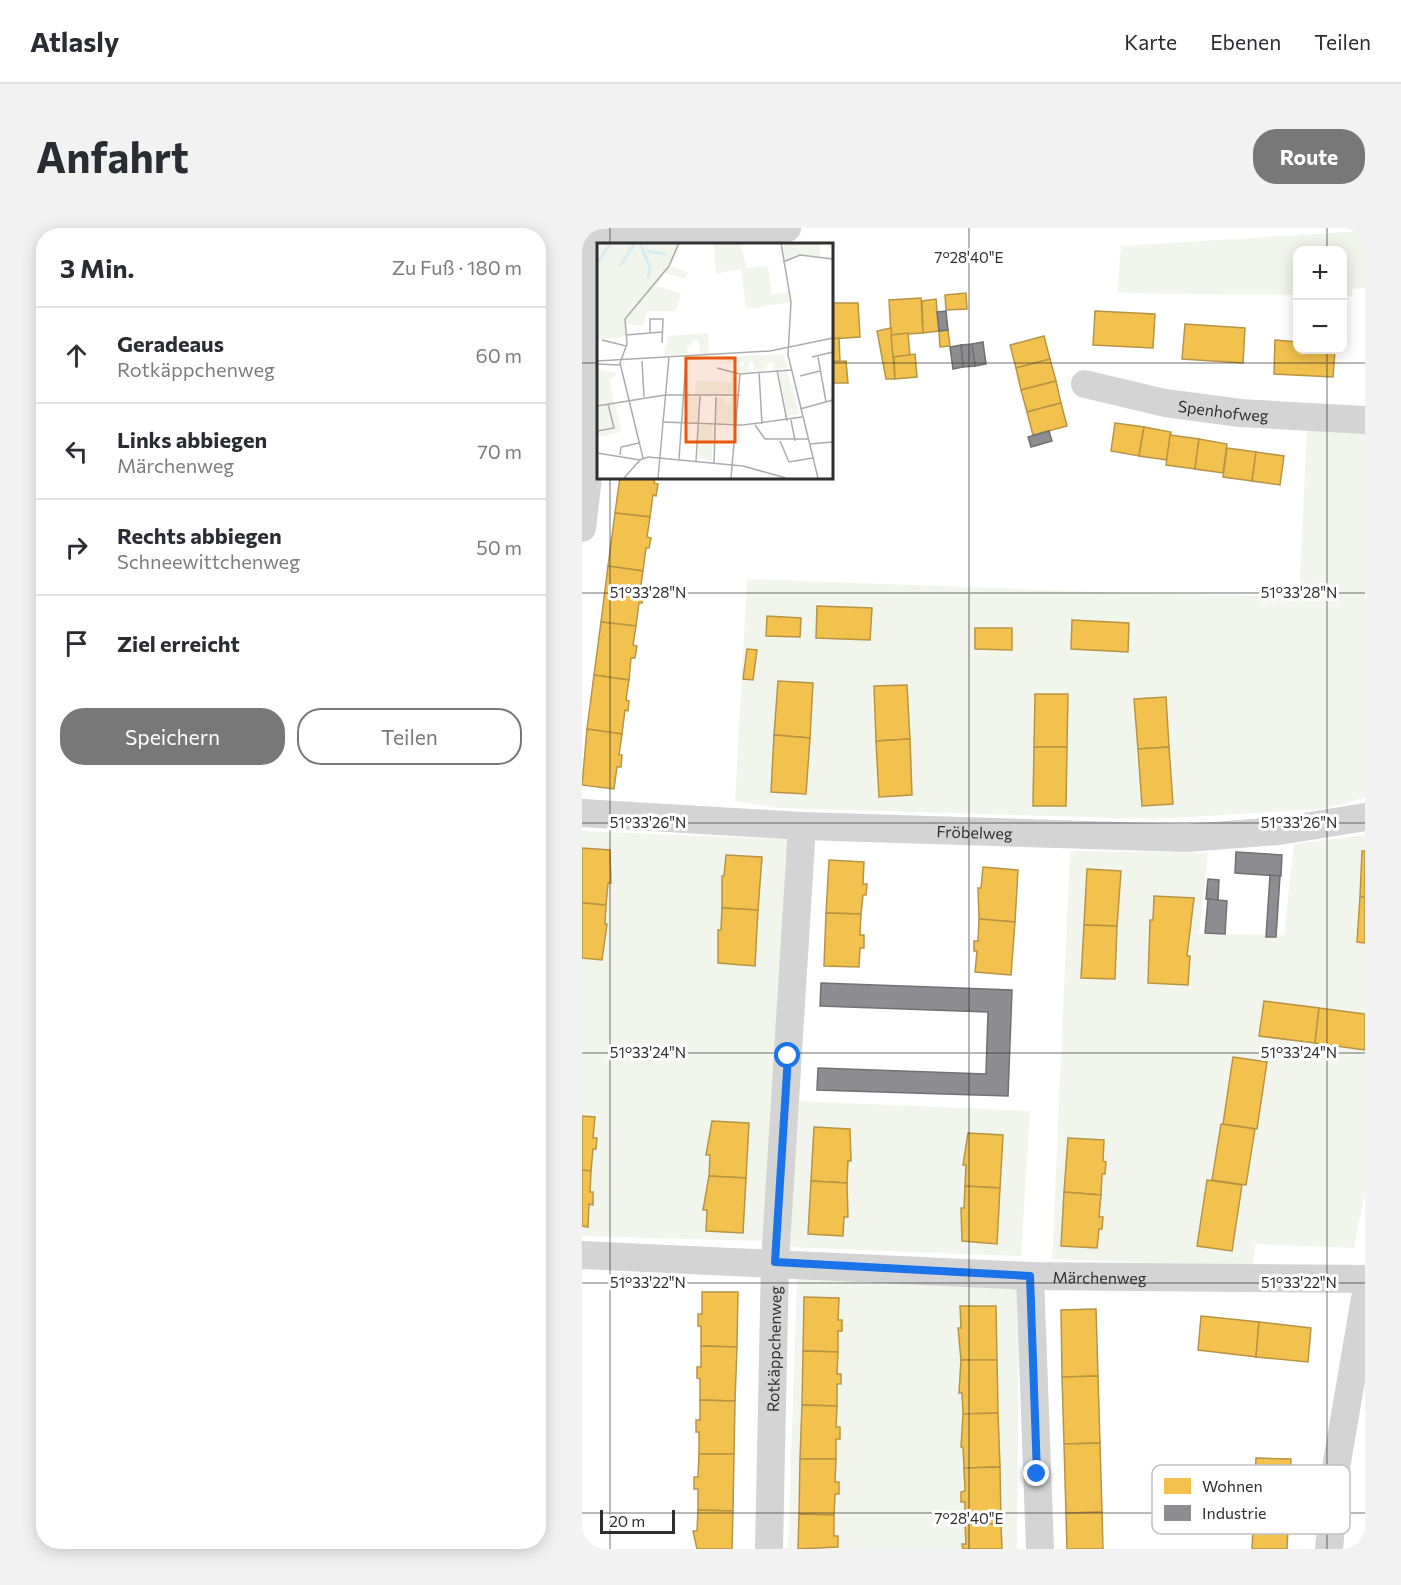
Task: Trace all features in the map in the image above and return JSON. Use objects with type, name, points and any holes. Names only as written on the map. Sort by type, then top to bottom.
[{"type":"street","points":[[601,243],[787,228]]},
{"type":"street","points":[[582,528],[591,452],[589,244],[597,243]]},
{"type":"street","name":"Spenhofweg","points":[[1085,384],[1166,403],[1208,409],[1365,420]]},
{"type":"street","name":"Fröbelweg","points":[[582,813],[802,825],[1186,838],[1279,831],[1365,818]]},
{"type":"street","name":"Rotkäppchenweg","points":[[769,1549],[775,1262],[802,825]]},
{"type":"street","name":"Märchenweg","points":[[582,1255],[775,1262],[1030,1276],[1365,1279]]},
{"type":"street","points":[[1030,1276],[1040,1549]]},
{"type":"street","points":[[1337,1465],[1365,1298]]},
{"type":"street","points":[[1329,1549],[1330,1534]]},
{"type":"shaded area","points":[[1365,231],[1365,288],[1353,289],[1352,296],[1347,296],[1347,246],[1293,246],[1293,295],[1117,293],[1121,246]]},
{"type":"shaded area","points":[[1307,426],[1365,429],[1365,798],[1322,809],[1154,819],[776,808],[735,801],[747,579],[1122,593],[1299,596]]},
{"type":"shaded area","points":[[582,831],[801,840],[762,1241],[582,1236]]},
{"type":"shaded area","points":[[1365,835],[1365,1192],[1354,1248],[1256,1244],[1252,1266],[1052,1259],[1070,851],[1208,853],[1199,934],[1284,935],[1294,844]]},
{"type":"shaded area","points":[[797,1101],[1030,1111],[1021,1256],[787,1247]]},
{"type":"shaded area","points":[[797,1278],[1019,1284],[1017,1549],[788,1549]]},
{"type":"building: Wohnen","points":[[966,293],[967,309],[946,310],[945,295]]},
{"type":"building: Wohnen","points":[[921,298],[923,333],[891,335],[889,300]]},
{"type":"building: Wohnen","points":[[936,299],[939,331],[923,333],[922,301]]},
{"type":"building: Wohnen","points":[[832,303],[858,303],[860,337],[832,339]]},
{"type":"building: Wohnen","points":[[1095,311],[1155,314],[1153,348],[1093,345]]},
{"type":"building: Wohnen","points":[[1185,324],[1245,328],[1243,363],[1182,359]]},
{"type":"building: Wohnen","points":[[891,328],[895,379],[886,379],[877,331]]},
{"type":"building: Wohnen","points":[[948,330],[950,346],[940,347],[939,331]]},
{"type":"building: Wohnen","points":[[908,333],[910,356],[893,357],[891,335]]},
{"type":"building: Wohnen","points":[[1044,336],[1050,359],[1016,368],[1010,345]]},
{"type":"building: Wohnen","points":[[839,338],[840,361],[832,362],[832,339]]},
{"type":"building: Wohnen","points":[[1275,340],[1293,342],[1293,354],[1335,354],[1333,377],[1274,374]]},
{"type":"building: Wohnen","points":[[915,354],[917,377],[895,379],[894,357]]},
{"type":"building: Wohnen","points":[[1050,359],[1056,381],[1021,390],[1016,368]]},
{"type":"building: Wohnen","points":[[846,361],[848,383],[832,383],[832,362]]},
{"type":"building: Wohnen","points":[[1056,381],[1061,403],[1027,412],[1021,390]]},
{"type":"building: Wohnen","points":[[1061,403],[1067,426],[1033,435],[1027,412]]},
{"type":"building: Wohnen","points":[[1115,423],[1144,427],[1139,456],[1111,451]]},
{"type":"building: Wohnen","points":[[1144,427],[1171,432],[1167,460],[1139,456]]},
{"type":"building: Wohnen","points":[[1170,435],[1199,439],[1195,469],[1166,465]]},
{"type":"building: Wohnen","points":[[1199,439],[1227,444],[1223,473],[1195,469]]},
{"type":"building: Wohnen","points":[[1227,448],[1256,452],[1252,481],[1223,477]]},
{"type":"building: Wohnen","points":[[1256,452],[1284,456],[1280,485],[1252,481]]},
{"type":"building: Wohnen","points":[[620,478],[655,478],[654,483],[658,484],[656,496],[653,495],[650,517],[615,513]]},
{"type":"building: Wohnen","points":[[615,513],[650,517],[647,537],[651,538],[649,548],[646,548],[643,571],[608,566]]},
{"type":"building: Wohnen","points":[[608,566],[643,571],[640,592],[644,593],[642,603],[639,603],[636,626],[601,622]]},
{"type":"building: Wohnen","points":[[817,606],[872,608],[870,640],[816,638]]},
{"type":"building: Wohnen","points":[[767,616],[801,618],[800,637],[766,636]]},
{"type":"building: Wohnen","points":[[1072,620],[1129,623],[1128,652],[1071,649]]},
{"type":"building: Wohnen","points":[[601,622],[636,626],[633,645],[637,646],[635,658],[631,658],[629,680],[594,675]]},
{"type":"building: Wohnen","points":[[975,628],[1012,628],[1012,650],[975,649]]},
{"type":"building: Wohnen","points":[[747,649],[757,650],[753,680],[743,679]]},
{"type":"building: Wohnen","points":[[594,675],[629,680],[626,700],[629,701],[628,711],[625,710],[622,734],[587,729]]},
{"type":"building: Wohnen","points":[[778,681],[813,683],[810,738],[774,735]]},
{"type":"building: Wohnen","points":[[907,685],[910,739],[876,741],[874,686]]},
{"type":"building: Wohnen","points":[[1035,694],[1068,694],[1067,747],[1034,747]]},
{"type":"building: Wohnen","points":[[1166,697],[1169,747],[1138,749],[1134,699]]},
{"type":"building: Wohnen","points":[[587,729],[622,734],[619,755],[622,755],[621,767],[617,767],[614,789],[582,785]]},
{"type":"building: Wohnen","points":[[774,735],[810,738],[806,794],[771,792]]},
{"type":"building: Wohnen","points":[[910,739],[912,795],[879,797],[876,741]]},
{"type":"building: Wohnen","points":[[1034,747],[1067,747],[1066,806],[1033,806]]},
{"type":"building: Wohnen","points":[[1169,747],[1173,804],[1142,806],[1138,749]]},
{"type":"building: Wohnen","points":[[582,848],[610,850],[611,883],[608,883],[606,905],[582,903]]},
{"type":"building: Wohnen","points":[[1362,851],[1365,851],[1365,897],[1360,897]]},
{"type":"building: Wohnen","points":[[726,855],[762,857],[758,910],[722,908],[722,876],[724,876]]},
{"type":"building: Wohnen","points":[[829,860],[864,862],[863,884],[867,884],[861,914],[826,913]]},
{"type":"building: Wohnen","points":[[983,867],[1018,870],[1015,922],[979,919],[978,888],[981,888]]},
{"type":"building: Wohnen","points":[[1087,869],[1121,871],[1117,926],[1084,925]]},
{"type":"building: Wohnen","points":[[1154,896],[1194,898],[1187,956],[1190,956],[1188,985],[1148,983],[1150,920],[1153,920]]},
{"type":"building: Wohnen","points":[[1360,897],[1365,897],[1365,943],[1357,942]]},
{"type":"building: Wohnen","points":[[582,903],[606,905],[605,924],[607,924],[602,960],[582,958]]},
{"type":"building: Wohnen","points":[[722,908],[758,910],[755,966],[718,963],[718,930],[721,930]]},
{"type":"building: Wohnen","points":[[826,913],[861,914],[860,935],[864,935],[864,948],[860,948],[859,967],[824,966]]},
{"type":"building: Wohnen","points":[[979,919],[1015,922],[1011,975],[975,972],[977,951],[974,951],[974,941],[978,941]]},
{"type":"building: Wohnen","points":[[1084,925],[1117,926],[1115,979],[1081,978]]},
{"type":"building: Wohnen","points":[[1264,1001],[1319,1008],[1315,1043],[1259,1036]]},
{"type":"building: Wohnen","points":[[1319,1008],[1365,1014],[1365,1050],[1315,1043]]},
{"type":"building: Wohnen","points":[[1233,1057],[1267,1062],[1257,1129],[1223,1124]]},
{"type":"building: Wohnen","points":[[582,1116],[595,1117],[593,1138],[597,1138],[596,1149],[593,1149],[591,1171],[582,1170]]},
{"type":"building: Wohnen","points":[[712,1121],[749,1123],[746,1178],[709,1176],[710,1155],[706,1155]]},
{"type":"building: Wohnen","points":[[1221,1124],[1255,1129],[1246,1185],[1212,1180]]},
{"type":"building: Wohnen","points":[[814,1127],[850,1129],[851,1161],[848,1161],[847,1183],[811,1181]]},
{"type":"building: Wohnen","points":[[968,1133],[1003,1135],[1000,1188],[965,1186],[966,1165],[963,1165]]},
{"type":"building: Wohnen","points":[[1068,1138],[1104,1140],[1103,1161],[1106,1162],[1105,1174],[1102,1174],[1101,1195],[1064,1192]]},
{"type":"building: Wohnen","points":[[582,1170],[591,1171],[590,1192],[593,1192],[593,1205],[589,1204],[588,1227],[582,1226]]},
{"type":"building: Wohnen","points":[[709,1176],[746,1178],[743,1233],[706,1231],[707,1210],[703,1210]]},
{"type":"building: Wohnen","points":[[1207,1180],[1242,1185],[1232,1251],[1197,1246]]},
{"type":"building: Wohnen","points":[[811,1181],[847,1183],[848,1217],[844,1217],[843,1236],[808,1234]]},
{"type":"building: Wohnen","points":[[965,1186],[1000,1188],[997,1244],[962,1241],[961,1208],[964,1208]]},
{"type":"building: Wohnen","points":[[1064,1192],[1101,1195],[1099,1217],[1103,1217],[1097,1248],[1061,1246]]},
{"type":"building: Wohnen","points":[[702,1292],[738,1292],[737,1347],[701,1346],[701,1326],[698,1326],[698,1314],[702,1314]]},
{"type":"building: Wohnen","points":[[804,1297],[839,1298],[838,1320],[842,1320],[842,1331],[838,1331],[838,1352],[803,1351]]},
{"type":"building: Wohnen","points":[[960,1306],[996,1306],[997,1360],[961,1360],[958,1328],[961,1328]]},
{"type":"building: Wohnen","points":[[1096,1309],[1098,1376],[1062,1377],[1061,1310]]},
{"type":"building: Wohnen","points":[[1201,1316],[1259,1322],[1256,1357],[1198,1350]]},
{"type":"building: Wohnen","points":[[1259,1322],[1311,1328],[1308,1362],[1256,1357]]},
{"type":"building: Wohnen","points":[[701,1346],[737,1347],[735,1401],[700,1400],[700,1379],[697,1378],[697,1367],[701,1367]]},
{"type":"building: Wohnen","points":[[803,1351],[838,1352],[837,1374],[841,1374],[841,1384],[837,1384],[837,1406],[802,1405]]},
{"type":"building: Wohnen","points":[[961,1360],[997,1360],[998,1413],[963,1414],[962,1393],[959,1393]]},
{"type":"building: Wohnen","points":[[1098,1376],[1100,1443],[1064,1444],[1062,1377]]},
{"type":"building: Wohnen","points":[[700,1400],[735,1401],[734,1454],[699,1454],[699,1432],[696,1432],[696,1420],[700,1420]]},
{"type":"building: Wohnen","points":[[802,1405],[837,1406],[836,1427],[840,1427],[840,1439],[836,1439],[836,1459],[800,1459]]},
{"type":"building: Wohnen","points":[[998,1413],[1000,1467],[964,1468],[963,1447],[961,1447],[963,1414]]},
{"type":"building: Wohnen","points":[[1100,1443],[1102,1512],[1066,1513],[1064,1444]]},
{"type":"building: Wohnen","points":[[699,1454],[734,1454],[733,1511],[698,1510],[698,1489],[694,1489],[694,1477],[698,1477]]},
{"type":"building: Wohnen","points":[[1256,1458],[1291,1459],[1291,1465],[1256,1465]]},
{"type":"building: Wohnen","points":[[800,1459],[836,1459],[835,1482],[839,1482],[839,1494],[835,1494],[834,1515],[799,1514]]},
{"type":"building: Wohnen","points":[[1000,1467],[1001,1524],[965,1524],[965,1502],[961,1502],[961,1492],[965,1491],[964,1468]]},
{"type":"building: Wohnen","points":[[698,1510],[733,1511],[732,1549],[697,1549],[693,1531],[697,1531]]},
{"type":"building: Wohnen","points":[[1102,1512],[1103,1549],[1067,1549],[1066,1513]]},
{"type":"building: Wohnen","points":[[799,1514],[834,1515],[834,1536],[838,1536],[838,1547],[798,1549]]},
{"type":"building: Wohnen","points":[[965,1524],[1001,1524],[1002,1549],[963,1549],[962,1544],[966,1544]]},
{"type":"building: Wohnen","points":[[1253,1534],[1288,1534],[1287,1549],[1252,1549]]},
{"type":"building: Industrie","points":[[946,311],[948,330],[939,331],[937,312]]},
{"type":"building: Industrie","points":[[983,342],[986,364],[975,366],[972,344]]},
{"type":"building: Industrie","points":[[972,344],[975,366],[963,367],[961,345]]},
{"type":"building: Industrie","points":[[961,345],[963,367],[953,369],[950,347]]},
{"type":"building: Industrie","points":[[1049,431],[1052,441],[1031,447],[1028,437]]},
{"type":"building: Industrie","points":[[1236,852],[1282,855],[1281,876],[1235,873]]},
{"type":"building: Industrie","points":[[1270,875],[1280,876],[1276,937],[1266,937]]},
{"type":"building: Industrie","points":[[1208,879],[1219,880],[1218,900],[1206,899]]},
{"type":"building: Industrie","points":[[1208,899],[1227,901],[1225,934],[1205,933]]},
{"type":"building: Industrie","points":[[821,983],[1012,990],[1008,1096],[817,1090],[818,1068],[986,1074],[988,1012],[820,1006]]},
{"type":"route","points":[[788,1056],[775,1262],[803,1266],[1030,1276],[1037,1474]]}]
